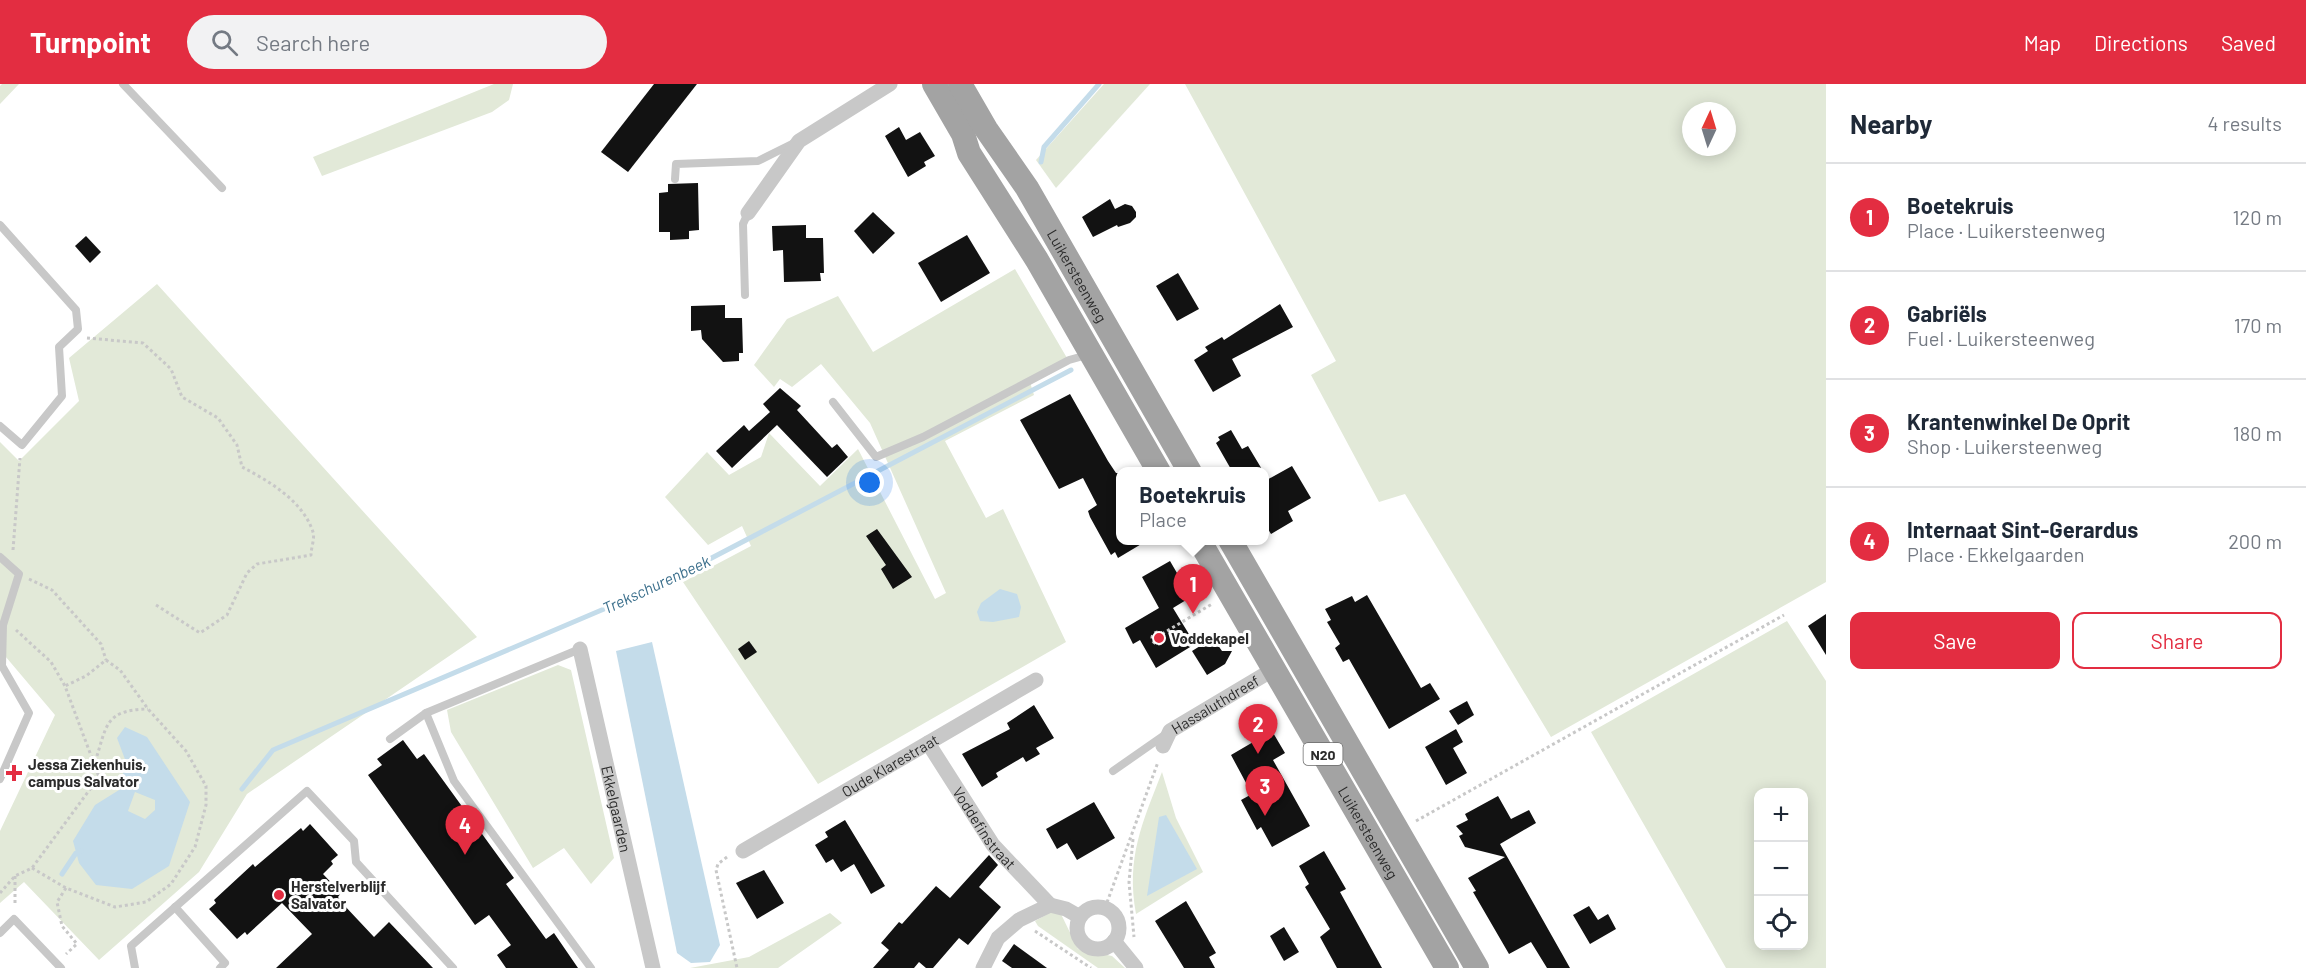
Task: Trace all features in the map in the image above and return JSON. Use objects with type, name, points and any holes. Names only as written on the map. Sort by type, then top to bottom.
[{"type":"main road","name":"Luikersteenweg","points":[[934,84],[963,134],[969,153],[1037,260],[1158,467]]},
{"type":"main road","name":"Luikersteenweg","points":[[960,84],[986,129],[1027,188],[1188,467]]},
{"type":"main road","name":"Luikersteenweg","points":[[1202,545],[1447,968]]},
{"type":"main road","name":"Luikersteenweg","points":[[1233,545],[1477,968]]},
{"type":"street","points":[[748,213],[799,141],[890,84]]},
{"type":"street","name":"Ekkelgaarden","points":[[580,649],[652,968]]},
{"type":"street","name":"Hassaluthdreef","points":[[1164,746],[1170,731],[1274,669]]},
{"type":"street","name":"Oude Klarestraat","points":[[743,851],[1036,680]]},
{"type":"street","name":"Voddefinstraat","points":[[928,743],[993,844],[1050,905],[1066,909],[1080,917]]},
{"type":"street","points":[[983,968],[998,938],[1019,920],[1050,905]]},
{"type":"street","points":[[1094,907],[1105,908],[1111,911],[1118,922],[1114,941],[1102,948],[1089,947],[1079,937],[1077,930],[1080,917],[1094,907]]},
{"type":"street","points":[[1114,941],[1136,967]]},
{"type":"lane","points":[[125,85],[222,188]]},
{"type":"lane","points":[[675,179],[676,164],[758,161],[799,141]]},
{"type":"lane","points":[[745,295],[743,224],[748,213]]},
{"type":"lane","points":[[0,225],[76,310],[78,329],[59,347],[62,396],[22,445],[0,426]]},
{"type":"lane","points":[[833,402],[876,457],[923,436],[1069,360],[1091,353]]},
{"type":"lane","points":[[0,556],[20,574],[5,617],[2,666],[29,713],[0,779]]},
{"type":"lane","points":[[390,739],[426,713],[580,649]]},
{"type":"lane","points":[[426,713],[454,781],[591,968]]},
{"type":"lane","points":[[1113,771],[1170,731]]},
{"type":"lane","points":[[135,968],[130,946],[307,791],[354,841],[357,862],[453,968]]},
{"type":"lane","points":[[175,907],[225,963],[220,968]]},
{"type":"lane","points":[[0,933],[14,920],[59,966]]},
{"type":"path","points":[[71,336],[143,343],[171,369],[182,397],[218,418],[237,445],[242,467],[274,484],[293,501],[314,533],[310,555],[257,564],[248,573],[227,615],[200,633],[156,605]]},
{"type":"path","points":[[12,567],[22,445]]},
{"type":"path","points":[[20,574],[52,590],[101,644],[106,660],[120,670],[148,709],[186,751],[206,786],[206,805],[195,847],[171,884],[146,902],[115,908],[66,888],[32,868]]},
{"type":"path","points":[[1162,634],[1230,593]]},
{"type":"path","name":"Luikersteenweg","points":[[1399,830],[1784,615]]},
{"type":"path","points":[[5,617],[15,630],[51,662],[65,686],[99,777],[115,788]]},
{"type":"path","points":[[1161,631],[1162,634],[1165,640],[1158,644],[1154,643],[1152,636],[1161,631]]},
{"type":"path","points":[[65,686],[86,676],[106,660]]},
{"type":"path","points":[[94,764],[109,721],[125,710],[148,709]]},
{"type":"path","points":[[1105,908],[1164,746]]},
{"type":"path","points":[[0,893],[15,876],[32,868],[99,777]]},
{"type":"path","points":[[1133,835],[1129,882],[1136,967]]},
{"type":"path","points":[[737,968],[716,870],[724,858],[743,851]]},
{"type":"path","points":[[14,920],[15,876]]},
{"type":"path","points":[[59,966],[77,944],[62,926],[57,902],[66,888]]},
{"type":"path","points":[[1019,920],[1091,968]]},
{"type":"green space","points":[[19,84],[0,104],[0,86]]},
{"type":"green space","points":[[494,84],[513,84],[509,100],[492,112],[322,176],[313,157]]},
{"type":"green space","points":[[1104,84],[1150,84],[1056,188],[1036,160]]},
{"type":"green space","points":[[1185,84],[1826,84],[1826,582],[1551,737],[1405,494],[1379,502],[1311,375],[1336,361]]},
{"type":"green space","points":[[1015,269],[1067,358],[1029,379],[1034,395],[945,441],[986,518],[1003,509],[1066,642],[818,784],[683,582],[751,546],[742,526],[708,545],[665,497],[707,452],[729,475],[761,457],[769,433],[820,486],[858,449],[935,599],[946,593],[870,423],[821,364],[792,387],[780,379],[774,387],[754,365],[787,319],[838,296],[873,352]]},
{"type":"green space","points":[[157,284],[477,637],[247,794],[199,872],[99,960],[24,882],[0,903],[0,831],[55,715],[0,650],[0,442],[19,461],[79,401],[69,358]]},
{"type":"green space","points":[[1787,621],[1826,681],[1826,968],[1726,968],[1591,732]]},
{"type":"green space","points":[[558,665],[571,670],[614,858],[591,884],[564,848],[533,868],[451,732],[447,710]]},
{"type":"green space","points":[[1162,772],[1176,818],[1203,872],[1136,914],[1133,875],[1138,841]]},
{"type":"green space","points":[[1053,911],[1060,912],[1078,949],[1112,956],[1125,968],[1098,968],[1038,926],[1035,921]]},
{"type":"green space","points":[[830,913],[842,923],[778,968],[690,968],[749,957]]},
{"type":"water","points":[[1000,589],[1017,594],[1021,607],[1019,617],[993,622],[980,621],[977,612],[981,603]]},
{"type":"water","points":[[652,642],[720,945],[710,962],[691,963],[677,953],[616,651]]},
{"type":"water","points":[[125,727],[147,737],[190,802],[169,866],[132,889],[96,885],[79,863],[73,841],[95,805],[119,790],[126,762],[117,738]],"holes":[[[135,792],[155,800],[155,810],[145,819],[128,811]]]},
{"type":"water","points":[[1166,815],[1197,869],[1147,896],[1159,817]]},
{"type":"building","points":[[654,84],[697,84],[628,172],[601,152]]},
{"type":"building","points":[[899,127],[906,140],[920,132],[935,156],[924,162],[926,166],[908,177],[885,136]]},
{"type":"building","points":[[698,183],[699,230],[689,231],[689,239],[670,240],[670,232],[659,232],[659,193],[668,192],[668,184]]},
{"type":"building","points":[[1110,199],[1115,209],[1125,204],[1132,206],[1136,217],[1130,223],[1118,227],[1117,225],[1093,237],[1082,217]]},
{"type":"building","points":[[873,212],[895,233],[873,254],[854,231]]},
{"type":"building","points":[[806,225],[806,238],[823,238],[824,273],[820,273],[821,281],[784,282],[783,250],[773,251],[772,226]]},
{"type":"building","points":[[967,235],[990,273],[941,302],[918,263]]},
{"type":"building","points":[[86,236],[101,252],[90,263],[75,246]]},
{"type":"building","points":[[1178,273],[1199,309],[1177,321],[1156,286]]},
{"type":"building","points":[[1280,304],[1293,327],[1232,359],[1241,376],[1213,392],[1194,360],[1208,351],[1205,347],[1222,337],[1224,340]]},
{"type":"building","points":[[725,305],[725,318],[742,318],[743,353],[739,353],[739,361],[723,362],[702,339],[701,330],[691,331],[691,306]]},
{"type":"building","points":[[780,388],[801,406],[797,410],[832,448],[837,444],[848,457],[827,477],[777,425],[732,468],[716,451],[744,425],[749,431],[770,412],[763,404]]},
{"type":"building","points":[[1070,394],[1116,473],[1116,545],[1140,545],[1118,558],[1115,552],[1111,555],[1090,517],[1088,511],[1097,505],[1083,478],[1059,489],[1020,420]]},
{"type":"building","points":[[1231,430],[1242,449],[1248,446],[1261,467],[1230,467],[1216,443],[1220,440],[1218,437]]},
{"type":"building","points":[[1292,466],[1311,498],[1288,511],[1293,521],[1271,534],[1269,531],[1269,479]]},
{"type":"building","points":[[877,529],[912,577],[893,589],[881,569],[886,565],[866,536]]},
{"type":"building","points":[[1170,561],[1191,597],[1173,608],[1195,644],[1156,668],[1140,640],[1133,644],[1125,628],[1159,608],[1142,577]]},
{"type":"building","points":[[1367,595],[1421,688],[1430,683],[1440,699],[1389,729],[1349,659],[1343,662],[1335,648],[1340,644],[1327,622],[1331,620],[1325,609],[1352,596],[1355,602]]},
{"type":"building","points":[[1826,614],[1826,655],[1808,626]]},
{"type":"building","points":[[1213,638],[1222,651],[1232,651],[1225,664],[1207,675],[1192,651]]},
{"type":"building","points":[[749,641],[757,652],[745,660],[738,649]]},
{"type":"building","points":[[1467,701],[1474,715],[1458,725],[1449,711]]},
{"type":"building","points":[[1034,705],[1054,738],[1036,748],[1040,754],[1026,762],[1023,757],[996,773],[998,777],[982,787],[962,754],[1010,729],[1007,723]]},
{"type":"building","points":[[1456,729],[1463,742],[1453,748],[1467,773],[1446,785],[1425,747]]},
{"type":"building","points":[[1272,731],[1285,753],[1273,760],[1310,826],[1272,847],[1261,827],[1257,830],[1241,800],[1252,794],[1231,755]]},
{"type":"building","points":[[403,740],[417,759],[424,754],[514,878],[506,884],[546,939],[554,933],[578,968],[506,968],[497,955],[511,945],[489,915],[475,925],[368,775],[382,765],[377,759]]},
{"type":"building","points":[[1498,796],[1511,819],[1529,810],[1536,823],[1500,844],[1570,968],[1547,968],[1531,942],[1509,954],[1473,892],[1476,891],[1468,878],[1505,857],[1465,847],[1459,836],[1463,834],[1456,826],[1468,820],[1465,814]]},
{"type":"building","points":[[1094,802],[1115,838],[1077,860],[1067,843],[1057,849],[1046,829]]},
{"type":"building","points":[[845,820],[885,886],[871,894],[854,864],[841,872],[833,859],[826,863],[815,845],[828,837],[825,832]]},
{"type":"building","name":"Herstelverblijf Salvator","points":[[310,824],[338,855],[323,874],[341,893],[338,897],[343,904],[374,937],[389,922],[433,968],[276,968],[312,934],[282,903],[247,935],[245,932],[237,939],[209,909],[216,903],[214,900],[253,864],[255,867],[301,828],[303,831]]},
{"type":"building","points":[[1324,851],[1346,889],[1340,892],[1382,968],[1337,968],[1320,937],[1330,929],[1305,887],[1309,884],[1299,866]]},
{"type":"building","points":[[989,855],[998,865],[979,887],[1001,907],[968,945],[959,938],[933,968],[926,968],[919,962],[914,968],[873,968],[889,950],[881,943],[899,922],[902,924],[936,886],[950,898]]},
{"type":"building","points":[[764,870],[784,903],[757,919],[736,883]]},
{"type":"building","points":[[1186,901],[1216,953],[1209,957],[1215,968],[1184,968],[1155,921]]},
{"type":"building","points":[[1589,906],[1598,920],[1608,914],[1616,929],[1590,944],[1573,915]]},
{"type":"building","points":[[1284,927],[1299,952],[1284,961],[1270,936]]},
{"type":"building","points":[[1014,944],[1047,968],[1012,968],[1002,961]]},
{"type":"waterway","name":"Trekschurenbeek","points":[[1041,162],[1044,147],[1099,84]]},
{"type":"waterway","name":"Trekschurenbeek","points":[[242,789],[273,750],[658,586],[1071,370]]},
{"type":"waterway","name":"Trekschurenbeek","points":[[62,874],[76,853],[81,851]]},
{"type":"place","name":"Boetekruis","points":[[1193,614]]},
{"type":"place","name":"Voddekapel","points":[[1159,638]]},
{"type":"place","name":"Gabriëls","points":[[1258,754]]},
{"type":"place","name":"Jessa Ziekenhuis, campus Salvator","points":[[14,773]]},
{"type":"place","name":"Krantenwinkel De Oprit","points":[[1265,816]]},
{"type":"place","name":"Internaat Sint-Gerardus","points":[[465,855]]},
{"type":"place","name":"Herstelverblijf Salvator","points":[[279,895]]}]
